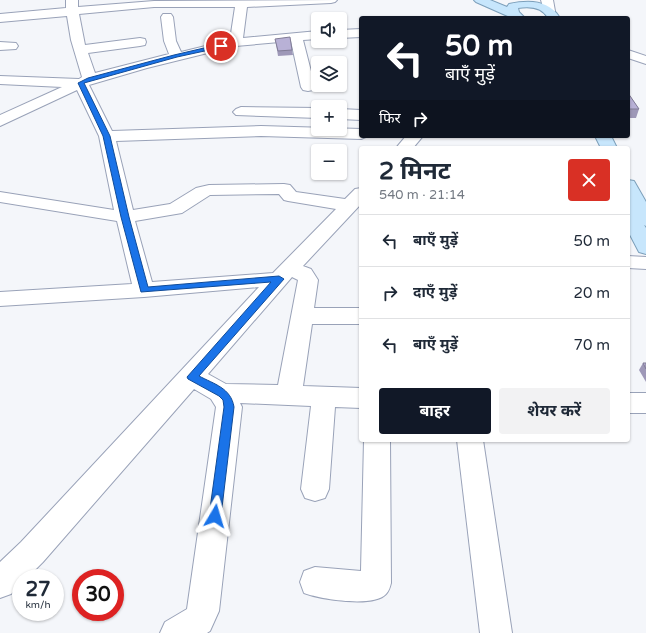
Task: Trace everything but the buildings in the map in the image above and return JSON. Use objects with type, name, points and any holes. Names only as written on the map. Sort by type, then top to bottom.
[{"type":"main road","points":[[480,0],[519,11],[535,4],[550,10]]},
{"type":"main road","points":[[492,0],[519,11]]},
{"type":"main road","points":[[630,189],[646,220]]},
{"type":"main road","points":[[630,215],[646,248]]},
{"type":"street","points":[[0,18],[72,6],[331,0]]},
{"type":"street","points":[[236,42],[242,2]]},
{"type":"street","points":[[72,6],[85,81],[106,136],[144,290]]},
{"type":"street","points":[[167,17],[170,41],[176,56]]},
{"type":"street","points":[[347,34],[359,33]]},
{"type":"street","points":[[0,121],[7,111],[85,81],[176,56],[236,42],[311,36]]},
{"type":"street","points":[[296,37],[308,87]]},
{"type":"street","points":[[80,50],[140,42]]},
{"type":"street","points":[[630,52],[646,56]]},
{"type":"street","points":[[630,55],[646,60]]},
{"type":"street","points":[[0,80],[85,81]]},
{"type":"street","points":[[241,112],[311,113]]},
{"type":"street","points":[[347,114],[359,115]]},
{"type":"street","points":[[106,136],[261,131],[359,134]]},
{"type":"street","points":[[406,146],[413,138]]},
{"type":"street","points":[[0,197],[125,217],[175,210],[202,192],[217,189],[284,189],[290,196],[294,197],[355,199]]},
{"type":"street","points":[[0,582],[32,552],[192,377],[284,273],[355,199]]},
{"type":"street","points":[[630,262],[646,263]]},
{"type":"street","points":[[0,300],[144,290],[284,273],[304,274],[308,278],[290,395]]},
{"type":"street","points":[[302,316],[359,316]]},
{"type":"street","points":[[176,633],[199,620],[203,611],[229,407],[228,399],[223,393],[192,377]]},
{"type":"street","points":[[223,393],[359,398]]},
{"type":"street","points":[[315,489],[324,396]]},
{"type":"street","points":[[630,403],[646,403]]},
{"type":"street","points":[[315,582],[367,587],[376,583],[377,442]]},
{"type":"street","points":[[470,442],[496,633]]},
{"type":"route","points":[[215,516],[229,407],[228,399],[223,393],[192,377],[279,279],[144,290],[106,136],[81,83],[90,79],[176,56],[221,46]]}]
